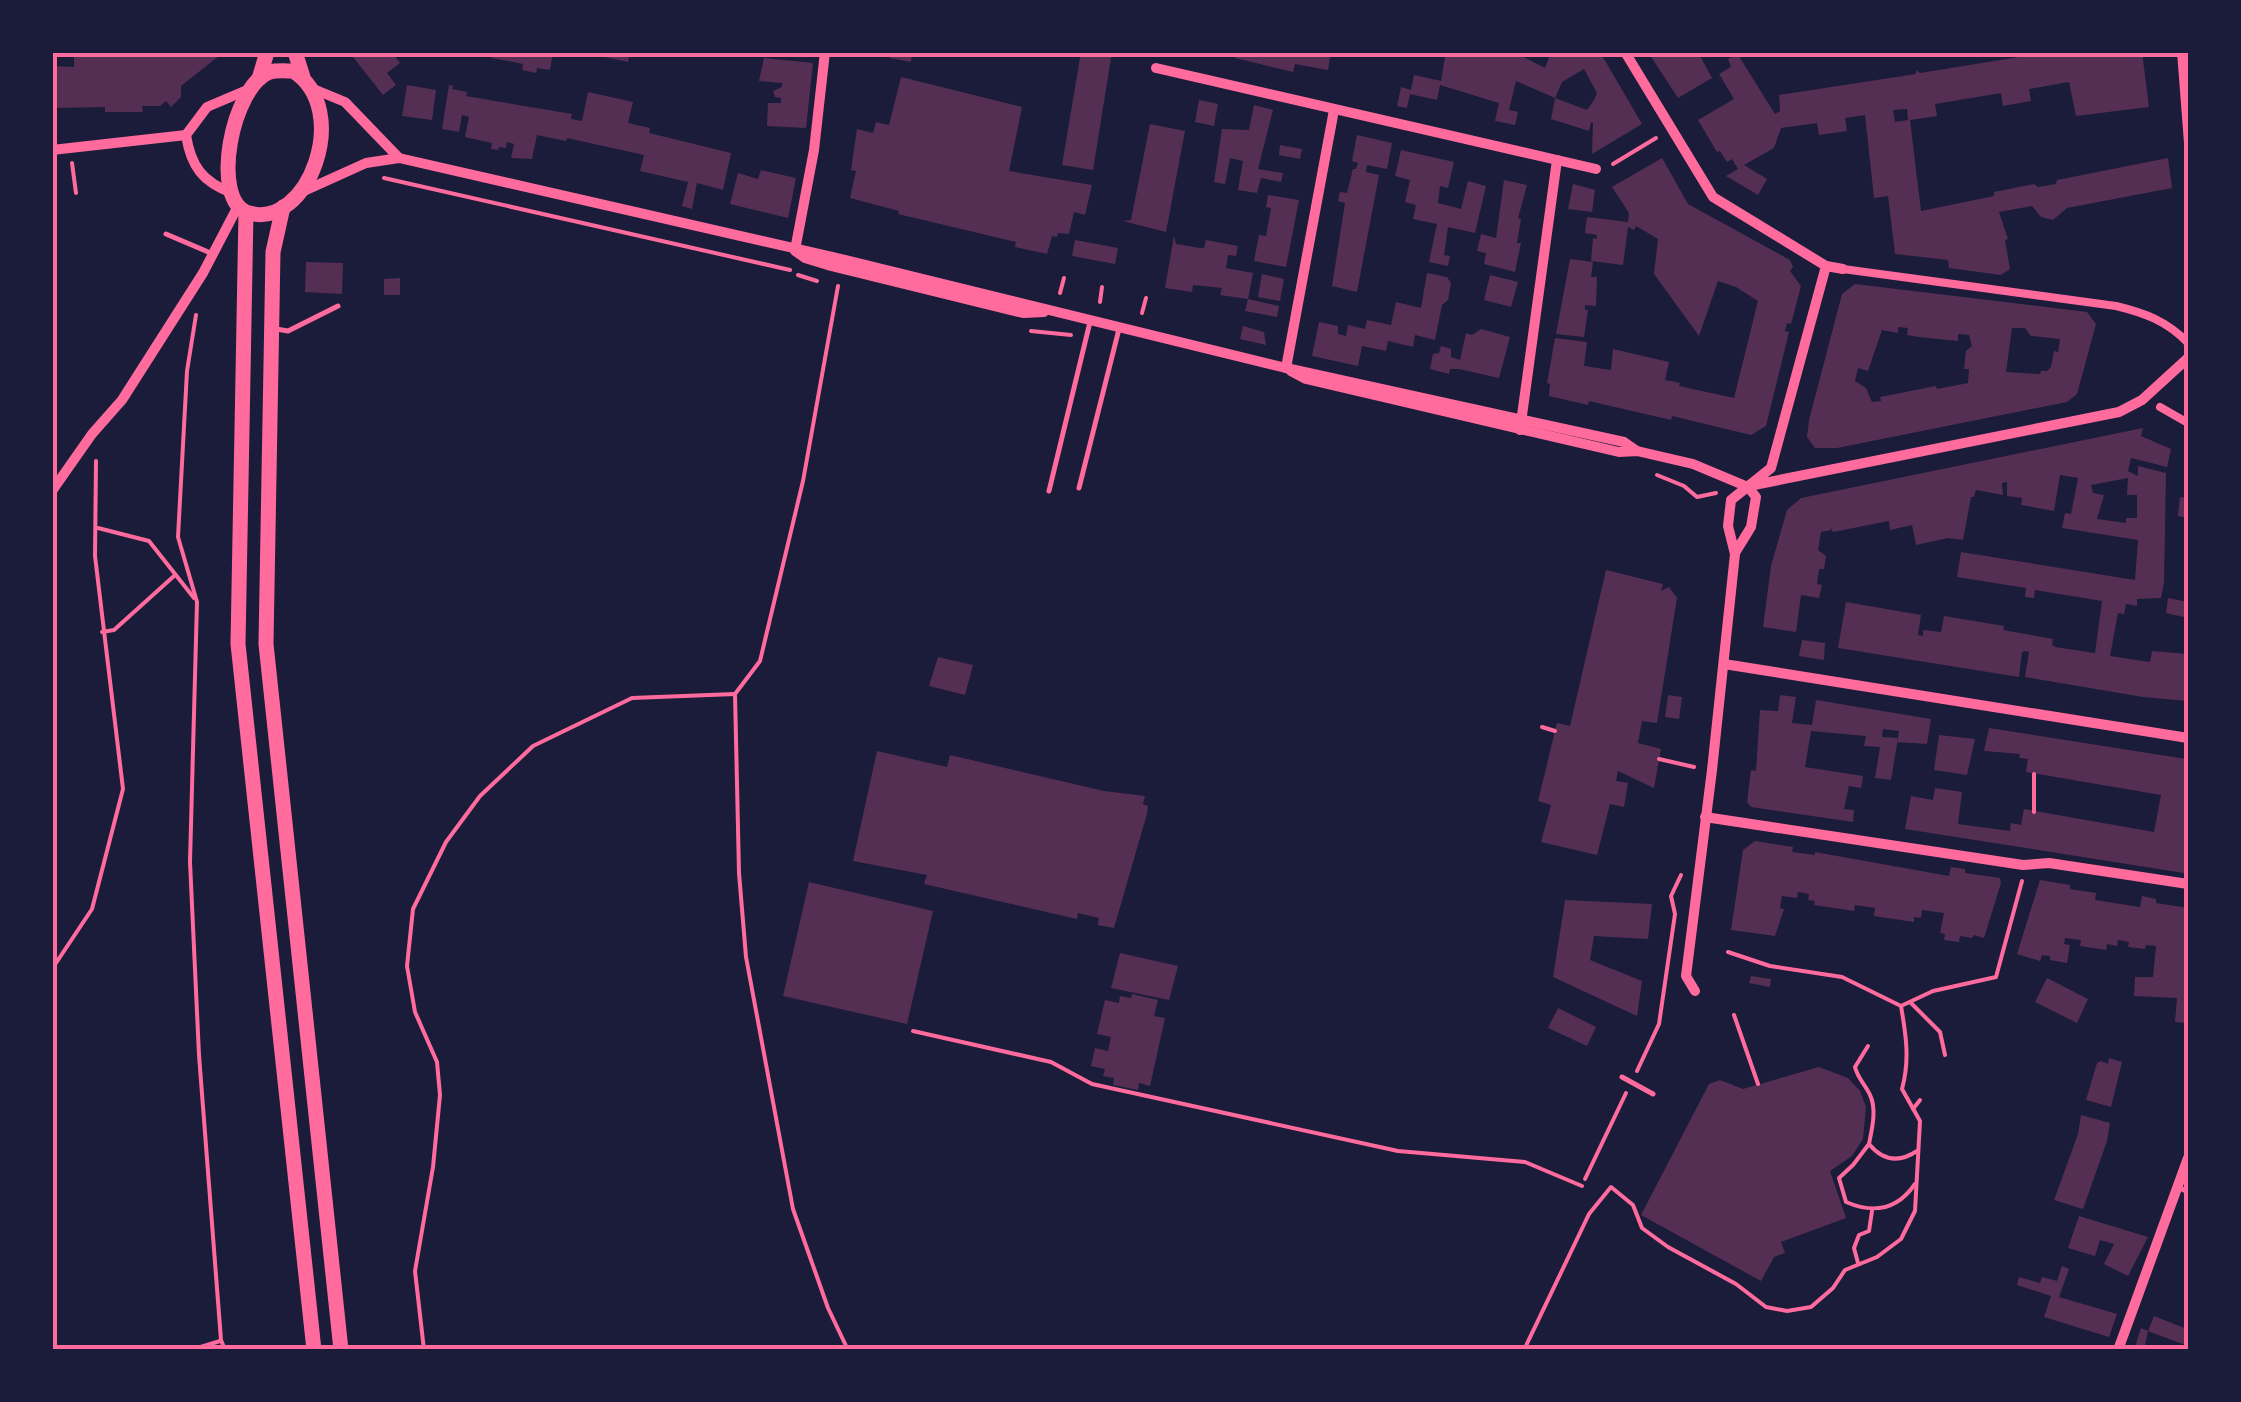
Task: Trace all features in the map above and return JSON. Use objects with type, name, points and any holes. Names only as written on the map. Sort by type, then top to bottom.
[{"type":"main road","points":[[268,52],[229,142],[239,204],[238,644],[314,1350]]},
{"type":"main road","points":[[239,204],[263,215],[283,207],[298,194],[318,162],[324,132],[320,107],[295,52]]},
{"type":"main road","points":[[253,84],[281,71],[293,71],[307,82]]},
{"type":"main road","points":[[283,207],[273,252],[266,644],[341,1350]]},
{"type":"street","points":[[1625,52],[1713,197],[1826,266],[2116,306],[2160,320],[2188,343]]},
{"type":"street","points":[[2181,52],[2188,143]]},
{"type":"street","points":[[794,250],[814,150],[825,56]]},
{"type":"street","points":[[1156,68],[1599,170]]},
{"type":"street","points":[[307,82],[346,102],[400,158]]},
{"type":"street","points":[[52,491],[92,434],[122,400],[213,254],[239,204],[210,184],[188,153],[186,136],[207,107],[253,84]]},
{"type":"street","points":[[1286,368],[1334,110]]},
{"type":"street","points":[[52,150],[186,136]]},
{"type":"street","points":[[298,194],[366,164],[400,158],[1025,303],[1048,312],[1286,368],[1306,380],[1521,425],[1619,452],[1637,451],[1693,464],[1748,486],[1756,497],[1751,527],[1735,554]]},
{"type":"street","points":[[1521,425],[1557,160]]},
{"type":"street","points":[[1695,991],[1686,976],[1735,554],[1728,526],[1731,500],[1771,468],[1826,266]]},
{"type":"street","points":[[1748,486],[2120,412],[2142,400],[2188,358]]},
{"type":"street","points":[[2160,407],[2188,423]]},
{"type":"street","points":[[1724,664],[2188,738]]},
{"type":"street","points":[[1705,817],[2188,884]]},
{"type":"street","points":[[2118,1350],[2183,1190],[2188,1158]]},
{"type":"lane","points":[[166,234],[213,254]]},
{"type":"lane","points":[[273,329],[288,331],[338,306]]},
{"type":"lane","points":[[1049,491],[1090,322]]},
{"type":"lane","points":[[1078,488],[1119,329]]},
{"type":"lane","points":[[1622,1077],[1653,1094]]},
{"type":"path","points":[[1599,170],[1665,134]]},
{"type":"path","points":[[70,148],[76,193]]},
{"type":"path","points":[[373,176],[771,265],[821,282]]},
{"type":"path","points":[[1060,293],[1064,278]]},
{"type":"path","points":[[838,286],[803,482],[760,661],[735,694],[739,873],[746,957],[793,1209],[828,1308],[848,1350]]},
{"type":"path","points":[[1100,302],[1102,288]]},
{"type":"path","points":[[1142,313],[1146,298]]},
{"type":"path","points":[[197,312],[187,371],[178,537],[197,602],[190,862],[199,1055],[221,1340],[225,1350]]},
{"type":"path","points":[[52,969],[92,909],[123,789],[102,632],[97,472],[92,434]]},
{"type":"path","points":[[96,527],[149,541],[197,602]]},
{"type":"path","points":[[102,632],[114,630],[174,576]]},
{"type":"path","points":[[424,1350],[415,1271],[433,1167],[440,1095],[437,1062],[415,1012],[408,966],[414,909],[446,842],[480,796],[532,746],[632,698],[735,694]]},
{"type":"path","points":[[1542,727],[1555,732]]},
{"type":"path","points":[[1659,759],[1712,770]]},
{"type":"path","points":[[2034,774],[2034,812]]},
{"type":"path","points":[[1728,952],[1770,966],[1842,978],[1901,1006],[1933,991],[1996,977],[2024,877]]},
{"type":"path","points":[[1585,1179],[1659,1024],[1675,914],[1671,900],[1674,886]]},
{"type":"path","points":[[1910,1002],[1940,1032],[1946,1055]]},
{"type":"path","points":[[1524,1350],[1589,1214],[1611,1187],[1633,1205],[1642,1228],[1668,1247],[1736,1284],[1766,1306],[1787,1312],[1810,1307],[1833,1288],[1845,1270],[1878,1257],[1900,1238],[1915,1211],[1920,1122],[1902,1089],[1907,1070],[1907,1040],[1901,1006]]},
{"type":"path","points":[[1734,1014],[1758,1084]]},
{"type":"path","points":[[913,1031],[1051,1062],[1092,1084],[1398,1151],[1525,1162],[1582,1186]]},
{"type":"path","points":[[1868,1046],[1855,1067],[1859,1081],[1871,1096],[1874,1119],[1869,1144],[1839,1178],[1846,1202],[1872,1210],[1890,1207],[1908,1195],[1918,1180]]},
{"type":"path","points":[[1907,1070],[1914,1073]]},
{"type":"path","points":[[1913,1109],[1920,1100]]},
{"type":"path","points":[[1869,1144],[1877,1154],[1890,1159],[1905,1159],[1917,1151]]},
{"type":"path","points":[[1858,1263],[1854,1248],[1859,1236],[1869,1231],[1872,1210]]},
{"type":"path","points":[[190,1350],[221,1340]]},
{"type":"building","points":[[224,52],[181,86],[181,97],[171,107],[166,101],[160,106],[142,106],[143,112],[105,112],[105,107],[52,108],[52,66],[74,67],[74,56]]},
{"type":"building","points":[[349,52],[392,52],[400,63],[387,73],[396,85],[383,95]]},
{"type":"building","points":[[493,52],[553,52],[550,70],[537,68],[536,73],[522,70],[523,64],[492,58]]},
{"type":"building","points":[[601,52],[630,52],[628,62],[600,56]]},
{"type":"building","points":[[891,52],[912,52],[911,62],[890,58]]},
{"type":"building","points":[[1081,52],[1112,52],[1093,170],[1062,165]]},
{"type":"building","points":[[1236,52],[1331,52],[1328,70],[1295,64],[1293,72],[1235,58]]},
{"type":"building","points":[[1446,52],[1514,52],[1545,68],[1551,52],[1600,52],[1642,124],[1592,154],[1593,123],[1589,131],[1551,119],[1555,98],[1516,81],[1509,110],[1518,112],[1515,125],[1495,121],[1499,103],[1440,85],[1437,100],[1410,94],[1407,108],[1397,106],[1401,87],[1411,90],[1414,75],[1441,81]],"holes":[[[1584,69],[1597,93],[1587,110],[1555,98],[1562,82]]]},
{"type":"building","points":[[1648,52],[1698,52],[1712,78],[1678,98]]},
{"type":"building","points":[[2050,52],[2142,52],[2149,107],[2076,116],[2069,82],[2029,89],[2031,101],[2003,106],[2001,93],[1935,104],[1937,116],[1910,120],[1921,211],[1994,196],[1994,192],[2056,184],[2057,180],[2168,158],[2172,188],[2067,208],[2053,220],[2041,217],[2032,206],[1999,212],[2008,239],[2005,240],[2010,269],[2001,275],[1949,268],[1948,260],[1895,254],[1888,196],[1874,198],[1865,115],[1845,118],[1847,131],[1819,135],[1817,123],[1781,128],[1774,148],[1744,165],[1767,179],[1758,195],[1726,176],[1738,169],[1732,159],[1727,162],[1717,152],[1698,120],[1734,99],[1719,74],[1731,67],[1728,59],[1737,53],[1775,114],[1780,111],[1779,95],[1916,74],[1916,70],[1920,73]],"holes":[[[1907,109],[1908,120],[1895,122],[1893,110]]]},
{"type":"building","points":[[764,58],[813,63],[806,128],[767,126],[768,103],[781,103],[773,91],[782,83],[759,81]]},
{"type":"building","points":[[901,77],[1022,107],[1009,171],[1092,185],[1085,215],[1074,212],[1069,234],[1052,236],[1047,254],[1015,247],[1016,242],[898,214],[899,211],[850,198],[856,171],[851,170],[857,129],[873,133],[876,122],[889,125]]},
{"type":"building","points":[[407,85],[436,90],[432,120],[402,116]]},
{"type":"building","points":[[449,85],[467,92],[466,96],[572,114],[571,119],[582,121],[588,92],[633,102],[628,123],[650,128],[649,133],[731,153],[723,190],[697,183],[692,209],[682,206],[688,182],[640,171],[644,155],[567,138],[566,141],[537,135],[532,159],[511,158],[514,144],[507,142],[506,148],[491,149],[492,143],[465,137],[469,117],[462,115],[459,132],[442,129]]},
{"type":"building","points":[[1199,100],[1218,104],[1214,126],[1195,122]]},
{"type":"building","points":[[1254,105],[1273,110],[1258,169],[1283,173],[1281,182],[1261,178],[1257,193],[1238,190],[1243,161],[1230,158],[1225,184],[1214,182],[1222,129],[1249,130]]},
{"type":"building","points":[[1150,124],[1185,131],[1166,232],[1123,221],[1131,220]]},
{"type":"building","points":[[1357,135],[1392,143],[1387,169],[1367,165],[1366,172],[1379,175],[1357,292],[1332,286],[1345,203],[1338,201],[1340,192],[1347,193],[1358,163],[1352,161]]},
{"type":"building","points":[[1280,145],[1302,149],[1300,159],[1279,155]]},
{"type":"building","points":[[1401,150],[1454,162],[1448,188],[1440,186],[1438,203],[1461,209],[1468,181],[1486,186],[1475,233],[1448,227],[1444,255],[1450,256],[1448,266],[1429,262],[1437,224],[1413,219],[1416,205],[1405,202],[1410,180],[1395,176]]},
{"type":"building","points":[[1662,158],[1688,204],[1790,260],[1790,271],[1801,286],[1791,324],[1787,323],[1785,331],[1789,332],[1766,426],[1751,435],[1672,416],[1671,420],[1549,396],[1547,383],[1555,338],[1587,342],[1584,366],[1611,370],[1613,349],[1669,362],[1665,380],[1680,383],[1679,386],[1734,398],[1758,301],[1718,281],[1699,336],[1654,274],[1658,239],[1636,226],[1634,230],[1628,227],[1623,265],[1591,261],[1593,238],[1597,235],[1585,233],[1587,217],[1628,222],[1629,213],[1612,187]]},
{"type":"building","points":[[761,170],[796,178],[788,218],[730,204],[738,173],[758,179]]},
{"type":"building","points":[[1504,180],[1527,185],[1518,218],[1521,219],[1517,243],[1521,243],[1515,272],[1484,264],[1486,253],[1477,251],[1481,234],[1496,238]]},
{"type":"building","points":[[1573,184],[1595,190],[1592,212],[1568,209]]},
{"type":"building","points":[[1268,195],[1299,200],[1286,267],[1254,261],[1259,235],[1266,236],[1271,208],[1266,207]]},
{"type":"building","points":[[1174,236],[1176,244],[1200,248],[1204,248],[1206,240],[1238,246],[1236,256],[1228,255],[1226,268],[1253,273],[1248,299],[1220,295],[1222,288],[1193,285],[1192,292],[1165,288]]},
{"type":"building","points":[[1075,240],[1118,248],[1115,264],[1072,256]]},
{"type":"building","points":[[1570,259],[1593,262],[1591,277],[1597,277],[1596,306],[1585,305],[1588,310],[1584,337],[1556,334]]},
{"type":"building","points":[[306,262],[343,263],[342,294],[305,292]]},
{"type":"building","points":[[1427,273],[1447,277],[1451,283],[1435,340],[1415,335],[1413,347],[1388,341],[1386,351],[1362,346],[1358,366],[1312,356],[1319,322],[1338,326],[1338,334],[1346,336],[1348,325],[1365,329],[1367,320],[1391,325],[1396,302],[1421,308]]},
{"type":"building","points":[[1262,274],[1284,279],[1280,301],[1258,297]]},
{"type":"building","points":[[1490,275],[1518,282],[1511,307],[1484,300]]},
{"type":"building","points":[[400,278],[400,295],[384,295],[384,279]]},
{"type":"building","points":[[1855,284],[2087,312],[2096,324],[2077,394],[2067,402],[1837,448],[1815,448],[1807,437],[1809,420],[1842,294]],"holes":[[[1898,327],[1908,328],[1907,335],[1919,337],[1958,341],[1958,334],[1969,335],[1972,346],[1966,351],[1964,369],[1969,369],[1968,383],[1880,397],[1881,401],[1872,402],[1866,388],[1855,381],[1858,368],[1868,371],[1882,330],[1898,333]],[[2012,328],[2025,328],[2031,336],[2060,339],[2058,352],[2054,351],[2047,371],[2006,372]]]},
{"type":"building","points":[[1248,299],[1279,306],[1277,317],[1245,311]]},
{"type":"building","points":[[1243,326],[1264,332],[1266,345],[1240,339]]},
{"type":"building","points":[[1481,329],[1510,337],[1499,378],[1459,369],[1450,369],[1449,374],[1430,369],[1433,354],[1439,353],[1441,346],[1451,349],[1451,357],[1460,360],[1466,333],[1472,335]]},
{"type":"building","points":[[2143,428],[2141,436],[2171,449],[2167,467],[2131,458],[2128,471],[2138,476],[2138,466],[2166,473],[2164,582],[2161,598],[2137,599],[2137,606],[2126,604],[2124,614],[2118,613],[2110,656],[2150,662],[2152,651],[2188,654],[2188,701],[2025,677],[2029,652],[2025,651],[2019,677],[1838,648],[1846,602],[1921,615],[1918,635],[1923,636],[1923,630],[1941,632],[1944,616],[2004,626],[2003,630],[2053,639],[2055,647],[2095,653],[2102,601],[2035,590],[2034,598],[2025,597],[2026,588],[1957,577],[1961,552],[2135,580],[2138,540],[2062,528],[2065,513],[2071,514],[2078,478],[2060,475],[2054,511],[2021,505],[2022,498],[2007,496],[2007,482],[2002,483],[2003,495],[1976,490],[1971,497],[1963,540],[1948,538],[1916,545],[1912,525],[1890,530],[1889,521],[1833,532],[1830,526],[1831,530],[1821,532],[1818,550],[1826,556],[1824,569],[1819,569],[1819,598],[1801,595],[1796,632],[1763,627],[1771,566],[1787,510],[1801,498]],"holes":[[[2128,478],[2127,495],[2137,495],[2137,518],[2126,518],[2126,523],[2097,519],[2104,495],[2093,493],[2091,485]]]},
{"type":"building","points":[[2180,497],[2188,498],[2188,518],[2178,516]]},
{"type":"building","points":[[1606,570],[1663,584],[1661,591],[1669,587],[1677,598],[1657,723],[1642,721],[1638,743],[1661,749],[1654,788],[1618,771],[1616,781],[1628,783],[1624,807],[1610,804],[1597,855],[1541,842],[1551,805],[1538,801],[1557,723],[1570,726]]},
{"type":"building","points":[[2168,598],[2188,602],[2188,618],[2166,613]]},
{"type":"building","points":[[1802,640],[1825,643],[1824,660],[1799,656]]},
{"type":"building","points":[[938,657],[973,665],[965,695],[929,686]]},
{"type":"building","points":[[1668,695],[1682,697],[1679,719],[1665,717]]},
{"type":"building","points":[[1780,695],[1796,697],[1792,723],[1812,725],[1816,700],[1931,719],[1927,744],[1897,742],[1891,780],[1875,778],[1880,747],[1864,746],[1866,736],[1811,731],[1805,767],[1863,776],[1861,788],[1849,786],[1844,809],[1854,810],[1853,822],[1751,807],[1747,802],[1751,770],[1756,771],[1760,710],[1778,711]],"holes":[[[1883,729],[1899,731],[1898,738],[1882,737]]]},
{"type":"building","points":[[1989,728],[2186,759],[2188,865],[2185,864],[2184,873],[1905,829],[1911,796],[1933,800],[1935,788],[1962,792],[1958,824],[2010,831],[2011,823],[2021,825],[2024,809],[2154,832],[2161,795],[2026,772],[2028,759],[2019,758],[2020,754],[1984,751]]},
{"type":"building","points":[[1939,735],[1975,739],[1967,775],[1934,770]]},
{"type":"building","points":[[877,751],[947,767],[950,755],[1104,791],[1145,796],[1147,814],[1114,928],[1098,925],[1099,918],[1078,913],[1077,919],[924,884],[927,875],[853,861]]},
{"type":"building","points":[[1755,841],[1793,847],[1792,852],[1815,852],[1949,876],[1951,867],[1965,869],[1965,873],[2000,878],[2001,883],[1984,938],[1974,935],[1960,936],[1959,942],[1944,940],[1945,934],[1940,933],[1944,913],[1922,910],[1921,918],[1914,917],[1914,922],[1874,916],[1875,908],[1855,905],[1854,911],[1814,905],[1815,901],[1808,900],[1809,894],[1798,892],[1797,898],[1782,896],[1780,908],[1784,909],[1775,936],[1731,930],[1743,850]]},
{"type":"building","points":[[2040,880],[2096,893],[2095,900],[2140,907],[2142,896],[2156,899],[2156,903],[2188,908],[2188,1023],[2175,1022],[2177,998],[2134,996],[2135,977],[2153,977],[2156,946],[2128,947],[2129,942],[2118,940],[2117,946],[2107,944],[2106,950],[2080,946],[2081,940],[2065,938],[2064,944],[2070,945],[2067,963],[2050,960],[2050,956],[2042,955],[2040,961],[2017,954]]},
{"type":"building","points":[[809,882],[933,911],[907,1024],[783,996]]},
{"type":"building","points":[[1565,900],[1652,904],[1648,939],[1594,936],[1590,960],[1642,981],[1637,1016],[1553,977]]},
{"type":"building","points":[[1120,953],[1178,966],[1169,1000],[1111,988]]},
{"type":"building","points":[[1751,976],[1771,979],[1770,987],[1749,983]]},
{"type":"building","points":[[2047,978],[2088,999],[2077,1023],[2035,1002]]},
{"type":"building","points":[[1132,994],[1158,1000],[1154,1016],[1165,1018],[1150,1086],[1139,1083],[1138,1090],[1113,1085],[1114,1078],[1103,1076],[1105,1069],[1091,1066],[1095,1048],[1108,1051],[1111,1037],[1097,1034],[1105,1000],[1119,1003],[1120,996],[1131,998]]},
{"type":"building","points":[[1558,1008],[1596,1027],[1587,1046],[1548,1028]]},
{"type":"building","points":[[2109,1058],[2122,1062],[2111,1107],[2086,1100],[2097,1063],[2108,1064]]},
{"type":"building","points":[[1819,1067],[1848,1078],[1860,1091],[1866,1107],[1863,1139],[1852,1156],[1830,1171],[1846,1218],[1781,1242],[1785,1253],[1774,1257],[1761,1281],[1641,1215],[1709,1084],[1720,1080],[1743,1089]]},
{"type":"building","points":[[2081,1115],[2110,1123],[2083,1209],[2054,1200]]},
{"type":"building","points":[[2079,1216],[2148,1237],[2128,1276],[2104,1264],[2114,1244],[2100,1240],[2095,1256],[2068,1248]]},
{"type":"building","points":[[2062,1266],[2069,1269],[2059,1297],[2117,1314],[2109,1337],[2044,1317],[2051,1296],[2017,1285],[2019,1277],[2040,1283],[2042,1277],[2057,1281]]},
{"type":"building","points":[[2154,1316],[2187,1329],[2188,1346],[2148,1331]]},
{"type":"building","points":[[2141,1328],[2148,1331],[2144,1350],[2134,1350]]}]
